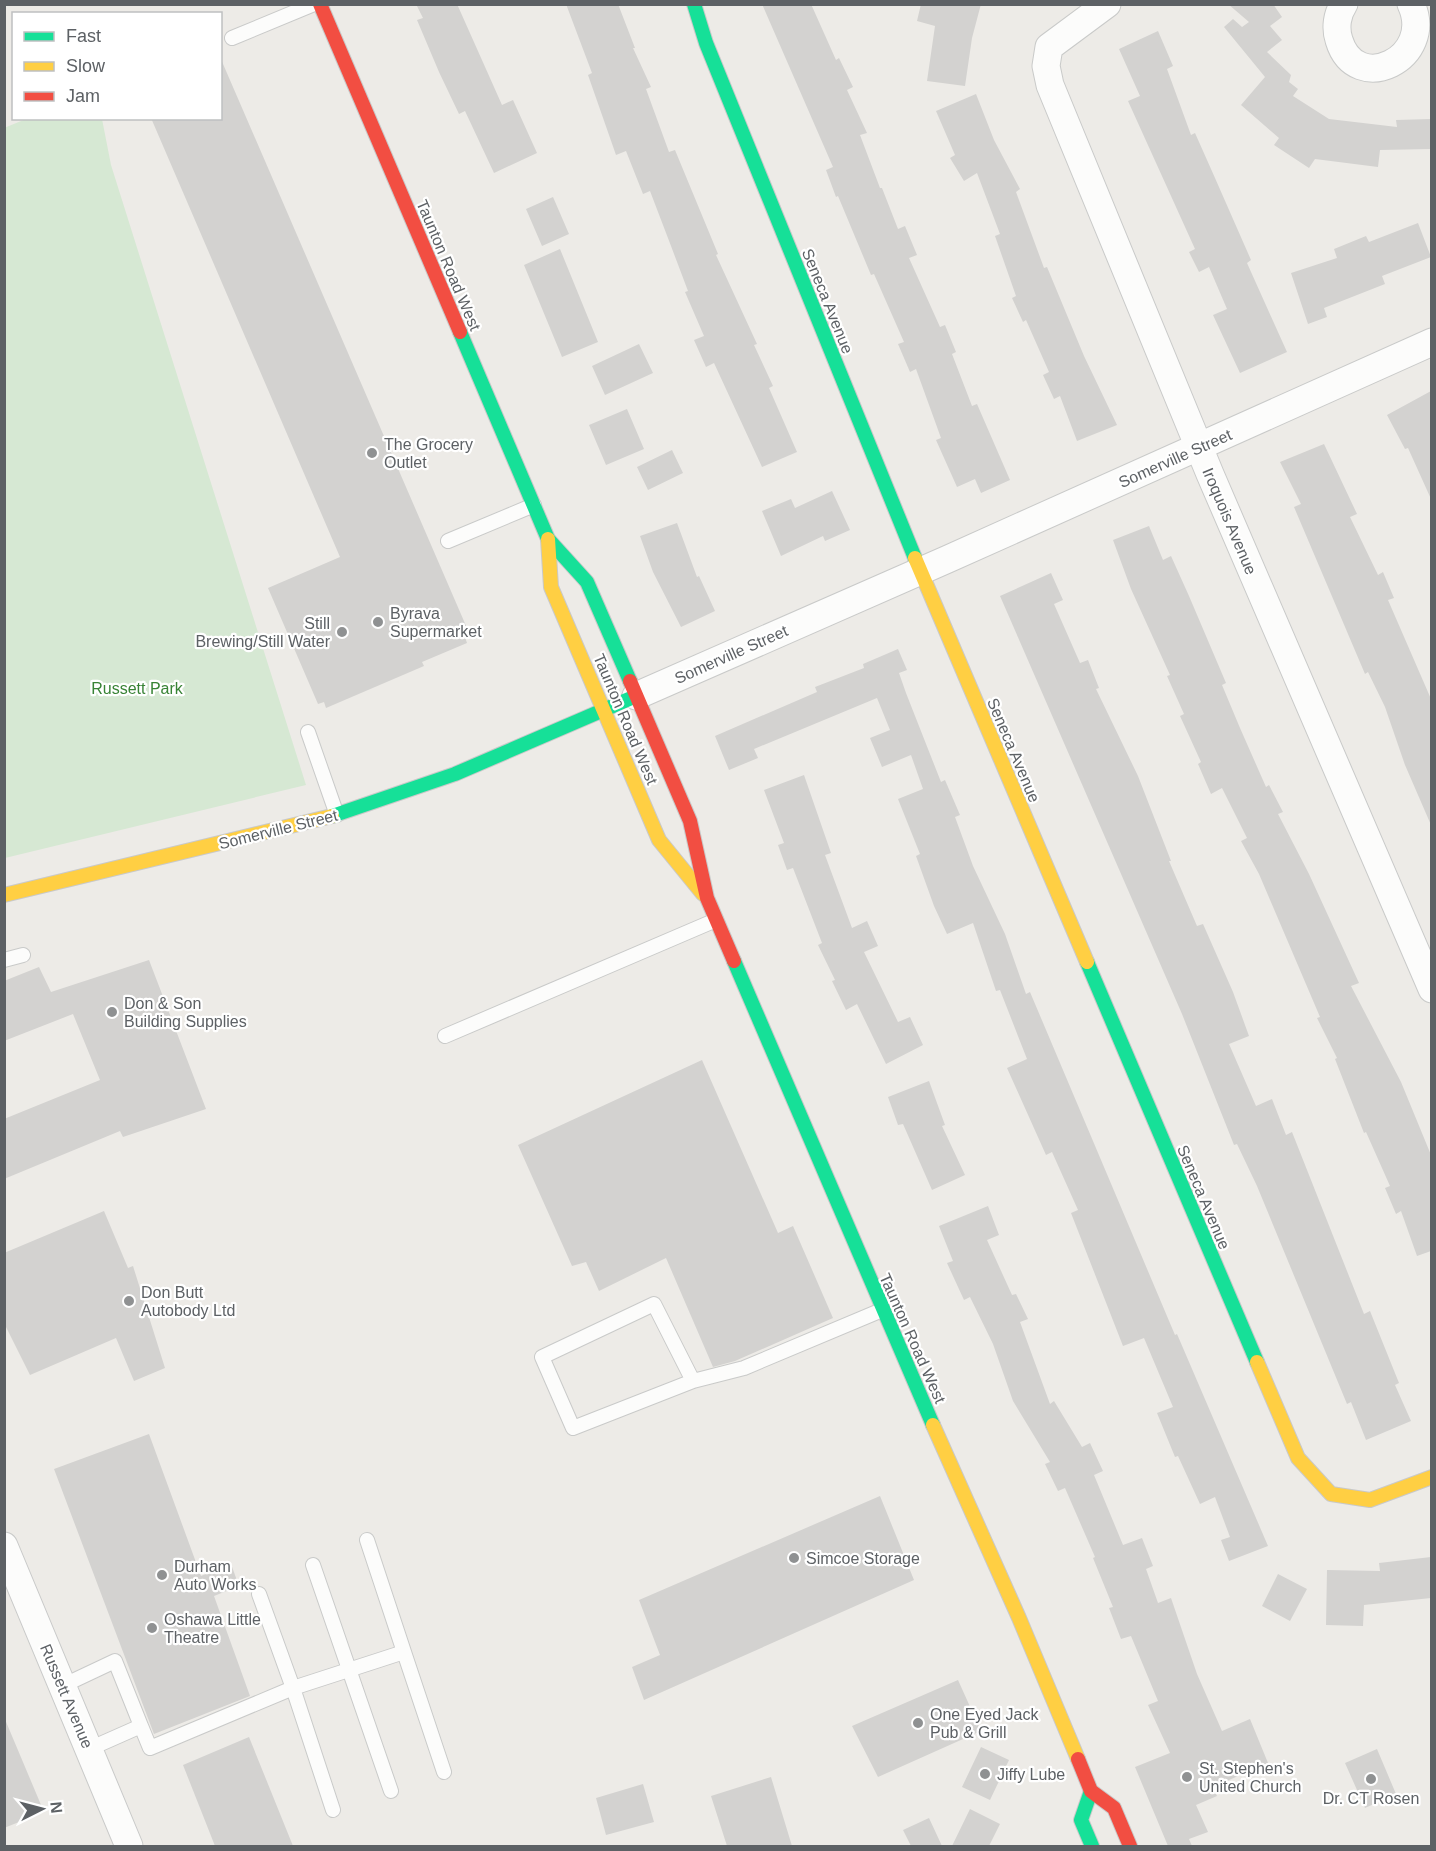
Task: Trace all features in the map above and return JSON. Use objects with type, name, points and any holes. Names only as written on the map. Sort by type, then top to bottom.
[{"type":"main road","name":"Taunton Road West","points":[[320,4],[548,539],[552,587],[659,840],[706,898]]},
{"type":"main road","name":"Seneca Avenue","points":[[694,4],[706,43],[920,571],[1298,1458],[1330,1494],[1370,1500],[1431,1476]]},
{"type":"main road","name":"Taunton Road West","points":[[548,539],[587,582],[690,821],[706,898],[882,1310],[1019,1618],[1091,1791],[1114,1808],[1130,1846]]},
{"type":"main road","name":"Somerville Street","points":[[4,895],[336,815],[455,774],[636,696]]},
{"type":"main road","points":[[1091,1791],[1081,1820],[1092,1846]]},
{"type":"street","name":"Iroquois Avenue","points":[[1107,4],[1049,47],[1046,66],[1050,85],[1199,447],[1431,989]]},
{"type":"street","points":[[1344,4],[1337,23],[1340,45],[1348,57],[1360,65],[1384,68],[1398,64],[1412,51],[1418,38],[1419,25],[1411,4]]},
{"type":"street","name":"Somerville Street","points":[[636,696],[1431,342]]},
{"type":"street","name":"Russett Avenue","points":[[4,1546],[129,1846]]},
{"type":"lane","points":[[232,38],[314,4]]},
{"type":"lane","points":[[448,542],[534,505]]},
{"type":"lane","points":[[308,732],[336,815]]},
{"type":"lane","points":[[445,1036],[716,920]]},
{"type":"lane","points":[[4,960],[23,955]]},
{"type":"lane","points":[[693,1381],[654,1304],[542,1357],[573,1428],[693,1381],[744,1368],[882,1310]]},
{"type":"lane","points":[[367,1540],[444,1772]]},
{"type":"lane","points":[[313,1565],[391,1791]]},
{"type":"lane","points":[[259,1594],[333,1810]]},
{"type":"lane","points":[[62,1686],[116,1661],[150,1748],[293,1688],[404,1652]]},
{"type":"lane","points":[[89,1749],[141,1726]]},
{"type":"green space","name":"Russett Park","points":[[24,120],[102,120],[111,165],[306,785],[5,858],[4,128]]},
{"type":"building","points":[[416,4],[457,4],[502,105],[513,100],[537,153],[494,173],[465,111],[459,114],[439,72],[417,20],[423,18]]},
{"type":"building","points":[[566,4],[618,4],[635,48],[633,48],[651,87],[646,89],[669,152],[675,150],[718,254],[716,255],[757,344],[754,345],[773,386],[769,388],[797,452],[762,467],[714,363],[706,367],[694,340],[704,336],[685,292],[688,291],[650,191],[643,194],[626,151],[616,155],[588,75],[592,73]]},
{"type":"building","points":[[762,4],[811,4],[836,60],[839,58],[853,87],[847,90],[867,133],[860,135],[880,188],[882,188],[898,229],[905,226],[917,255],[909,258],[940,327],[945,325],[956,352],[952,354],[972,406],[977,404],[1010,480],[981,493],[975,479],[957,487],[936,440],[941,438],[916,369],[910,372],[898,344],[904,342],[874,274],[871,275],[838,196],[836,197],[826,170],[833,167]]},
{"type":"building","points":[[921,4],[981,4],[972,38],[965,86],[927,81],[935,26],[917,21]]},
{"type":"building","points":[[1228,4],[1273,4],[1282,17],[1270,26],[1282,40],[1267,52],[1291,75],[1289,82],[1298,89],[1293,96],[1329,119],[1397,127],[1396,120],[1431,119],[1431,149],[1380,150],[1378,167],[1315,159],[1309,168],[1274,145],[1279,138],[1241,105],[1265,77],[1224,27],[1233,19],[1242,27],[1249,22]]},
{"type":"building","points":[[1158,31],[1173,66],[1167,69],[1191,135],[1195,133],[1215,178],[1251,260],[1247,263],[1287,352],[1240,373],[1213,315],[1227,309],[1209,267],[1199,272],[1189,252],[1195,249],[1128,101],[1140,96],[1119,49]]},
{"type":"building","points":[[222,62],[470,635],[465,637],[467,643],[422,662],[424,666],[326,708],[324,702],[318,704],[268,588],[340,557],[152,120],[222,120]]},
{"type":"building","points":[[976,94],[994,140],[1020,189],[1016,192],[1044,268],[1047,267],[1084,356],[1117,425],[1077,441],[1060,396],[1054,399],[1043,375],[1049,372],[1026,320],[1023,322],[1012,298],[1016,296],[995,236],[1000,234],[977,173],[964,181],[950,158],[955,155],[936,111]]},
{"type":"building","points":[[553,197],[569,234],[542,246],[526,209]]},
{"type":"building","points":[[1418,223],[1431,257],[1382,276],[1385,284],[1324,308],[1327,317],[1308,324],[1291,273],[1337,258],[1334,249],[1366,236],[1369,242]]},
{"type":"building","points":[[560,249],[598,342],[562,357],[524,265]]},
{"type":"building","points":[[639,344],[653,373],[605,395],[592,366]]},
{"type":"building","points":[[1431,391],[1431,499],[1408,448],[1405,449],[1387,415]]},
{"type":"building","points":[[627,409],[644,449],[606,465],[589,425]]},
{"type":"building","points":[[1324,444],[1357,514],[1350,517],[1378,575],[1383,572],[1394,598],[1388,600],[1431,699],[1431,825],[1405,765],[1385,707],[1368,672],[1365,674],[1294,507],[1301,504],[1280,462]]},
{"type":"building","points":[[672,450],[683,473],[648,490],[637,467]]},
{"type":"building","points":[[832,491],[850,530],[825,541],[823,536],[781,556],[762,511],[791,499],[795,508]]},
{"type":"building","points":[[677,523],[697,577],[699,576],[715,611],[681,627],[653,572],[640,536]]},
{"type":"building","points":[[1149,526],[1163,560],[1171,556],[1189,596],[1226,683],[1222,685],[1240,728],[1266,787],[1269,785],[1283,812],[1278,814],[1309,874],[1359,983],[1351,986],[1401,1082],[1431,1155],[1431,1251],[1417,1256],[1401,1211],[1396,1214],[1385,1188],[1390,1186],[1366,1132],[1364,1133],[1335,1059],[1337,1058],[1317,1018],[1320,1017],[1259,874],[1241,841],[1247,838],[1222,788],[1211,794],[1198,764],[1201,762],[1180,716],[1184,714],[1167,676],[1170,675],[1131,589],[1113,540]]},
{"type":"building","points":[[1051,573],[1063,600],[1054,604],[1080,663],[1088,660],[1099,688],[1096,689],[1138,776],[1171,861],[1169,861],[1197,926],[1203,924],[1233,992],[1249,1036],[1229,1044],[1256,1106],[1272,1099],[1286,1135],[1292,1132],[1364,1314],[1370,1311],[1399,1383],[1395,1385],[1411,1421],[1366,1440],[1351,1402],[1347,1404],[1257,1186],[1237,1144],[1234,1145],[1182,1014],[1000,596]]},
{"type":"building","points":[[898,649],[907,670],[899,673],[941,782],[945,780],[960,815],[955,817],[973,866],[1005,934],[1026,994],[1030,992],[1175,1335],[1177,1334],[1268,1546],[1229,1561],[1221,1540],[1230,1537],[1215,1497],[1200,1504],[1178,1456],[1175,1457],[1157,1413],[1173,1407],[1144,1338],[1123,1346],[1071,1213],[1078,1210],[1052,1152],[1046,1155],[1007,1068],[1027,1059],[1000,990],[996,991],[973,923],[947,934],[916,856],[920,854],[898,799],[923,789],[911,755],[882,767],[870,738],[890,730],[877,698],[754,749],[758,758],[729,770],[715,736],[817,692],[815,687],[864,668],[863,664]]},
{"type":"building","points":[[804,775],[831,853],[825,855],[852,928],[867,921],[878,946],[864,952],[898,1022],[910,1017],[923,1045],[886,1064],[857,1004],[846,1010],[818,945],[822,943],[793,868],[787,870],[778,845],[784,843],[764,790]]},
{"type":"building","points":[[149,960],[206,1109],[123,1137],[120,1131],[4,1179],[4,1119],[100,1080],[73,1014],[4,1041],[4,981],[39,967],[51,992]]},
{"type":"building","points":[[702,1060],[778,1233],[793,1226],[833,1318],[735,1361],[713,1367],[666,1258],[599,1291],[586,1262],[572,1266],[518,1145]]},
{"type":"building","points":[[929,1081],[945,1125],[942,1126],[965,1175],[932,1190],[903,1124],[898,1125],[888,1097]]},
{"type":"building","points":[[988,1206],[999,1235],[987,1240],[1012,1295],[1016,1294],[1028,1319],[1020,1322],[1050,1404],[1054,1401],[1082,1447],[1090,1443],[1103,1471],[1094,1475],[1123,1545],[1142,1538],[1153,1566],[1146,1569],[1158,1603],[1171,1598],[1197,1674],[1222,1731],[1250,1719],[1268,1763],[1213,1787],[1217,1796],[1196,1805],[1208,1832],[1189,1839],[1192,1846],[1168,1846],[1135,1767],[1170,1753],[1148,1705],[1158,1701],[1131,1636],[1121,1639],[1109,1608],[1113,1607],[1093,1558],[1095,1557],[1065,1488],[1058,1491],[1045,1464],[1050,1462],[1013,1401],[993,1344],[970,1297],[964,1300],[947,1263],[953,1261],[939,1226]]},
{"type":"building","points":[[104,1211],[128,1268],[133,1266],[165,1368],[134,1381],[116,1338],[30,1375],[4,1323],[4,1253]]},
{"type":"building","points":[[149,1434],[201,1576],[231,1564],[239,1586],[214,1596],[250,1696],[154,1734],[54,1469]]},
{"type":"building","points":[[880,1496],[914,1580],[644,1700],[632,1667],[660,1655],[639,1600]]},
{"type":"building","points":[[1431,1557],[1431,1598],[1364,1605],[1363,1626],[1326,1625],[1327,1570],[1380,1571],[1379,1563]]},
{"type":"building","points":[[1278,1574],[1307,1589],[1290,1621],[1262,1606]]},
{"type":"building","points":[[958,1680],[981,1731],[878,1777],[852,1726]]},
{"type":"building","points":[[4,1717],[44,1812],[4,1828]]},
{"type":"building","points":[[249,1737],[293,1846],[215,1846],[183,1765]]},
{"type":"building","name":"Jiffy Lube","points":[[981,1747],[1009,1760],[990,1800],[962,1787]]},
{"type":"building","name":"Dr. CT Rosen","points":[[1377,1749],[1396,1794],[1365,1808],[1345,1763]]},
{"type":"building","points":[[771,1777],[792,1846],[727,1846],[711,1796]]},
{"type":"building","points":[[643,1784],[654,1822],[606,1835],[596,1798]]},
{"type":"building","points":[[970,1809],[1000,1824],[989,1846],[952,1846]]},
{"type":"building","points":[[929,1818],[942,1846],[911,1846],[903,1830]]},
{"type":"traffic: fast","points":[[694,4],[706,43],[915,558]]},
{"type":"traffic: fast","points":[[460,332],[548,539],[587,582],[630,681]]},
{"type":"traffic: fast","points":[[332,816],[455,774],[636,696]]},
{"type":"traffic: fast","points":[[734,961],[933,1425]]},
{"type":"traffic: fast","points":[[1087,962],[1257,1362]]},
{"type":"traffic: fast","points":[[1091,1791],[1081,1820],[1092,1846]]},
{"type":"traffic: slow","points":[[548,539],[551,587],[659,840],[703,894]]},
{"type":"traffic: slow","points":[[915,558],[1087,962]]},
{"type":"traffic: slow","points":[[4,895],[332,816]]},
{"type":"traffic: slow","points":[[1257,1362],[1298,1458],[1331,1494],[1370,1500],[1432,1477]]},
{"type":"traffic: slow","points":[[933,1425],[1019,1618],[1078,1759]]},
{"type":"traffic: jam","points":[[320,4],[460,332]]},
{"type":"traffic: jam","points":[[630,681],[690,821],[707,898],[734,961]]},
{"type":"traffic: jam","points":[[1078,1759],[1091,1791],[1114,1808],[1130,1846]]},
{"type":"place","name":"The Grocery Outlet","points":[[372,453]]},
{"type":"place","name":"Byrava Supermarket","points":[[378,622]]},
{"type":"place","name":"Still Brewing/Still Water","points":[[342,632]]},
{"type":"place","name":"Don & Son Building Supplies","points":[[112,1012]]},
{"type":"place","name":"Don Butt Autobody Ltd","points":[[129,1301]]},
{"type":"place","name":"Simcoe Storage","points":[[794,1558]]},
{"type":"place","name":"Durham Auto Works","points":[[162,1575]]},
{"type":"place","name":"Oshawa Little Theatre","points":[[152,1628]]},
{"type":"place","name":"One Eyed Jack Pub & Grill","points":[[918,1723]]},
{"type":"place","name":"Jiffy Lube","points":[[985,1774]]},
{"type":"place","name":"St. Stephen's United Church","points":[[1187,1777]]},
{"type":"place","name":"Dr. CT Rosen","points":[[1371,1779]]}]
